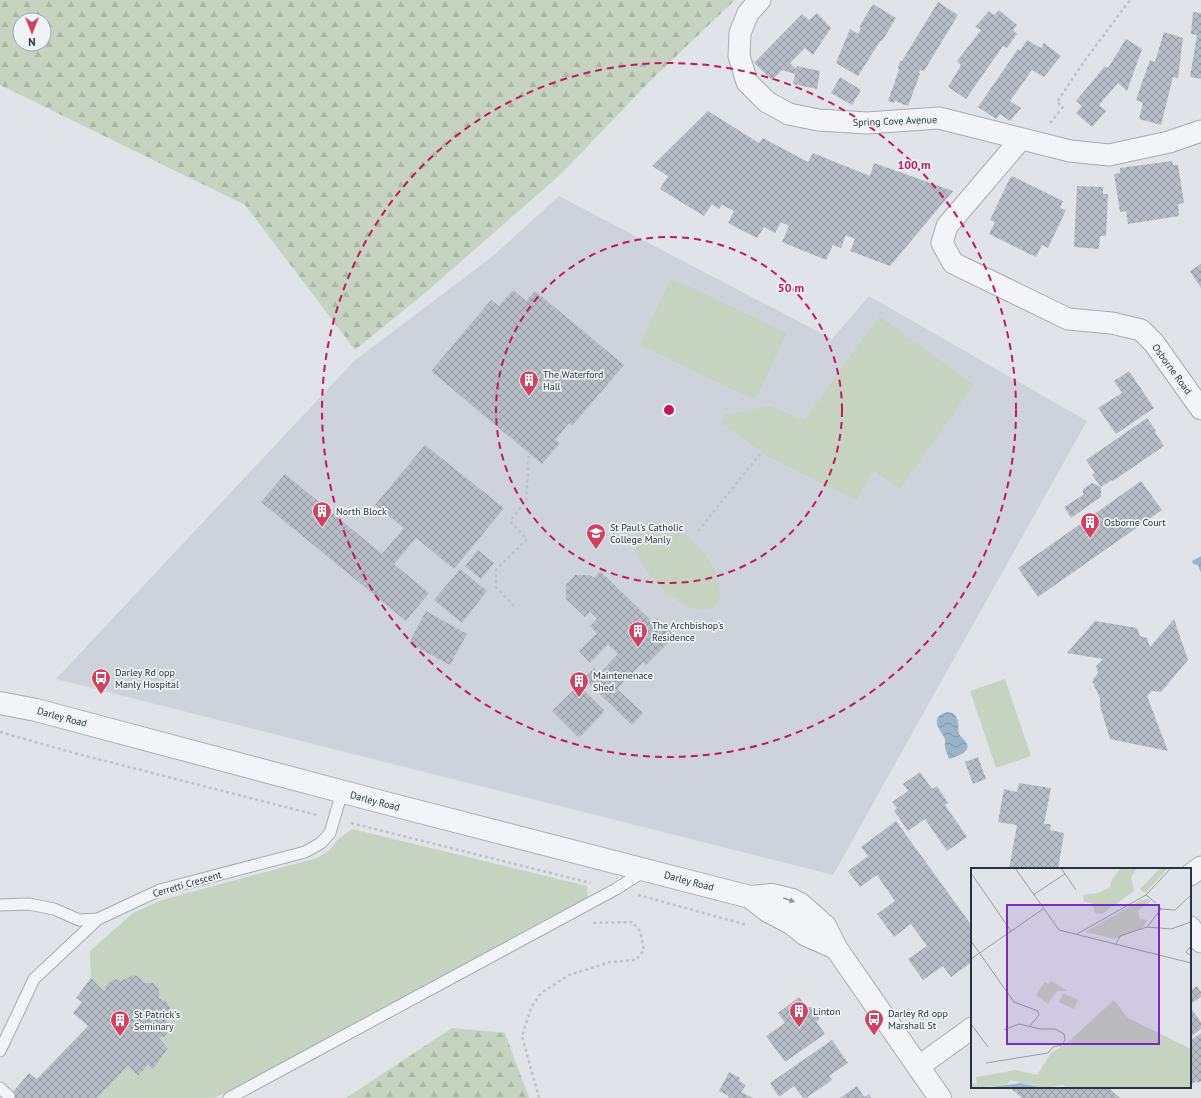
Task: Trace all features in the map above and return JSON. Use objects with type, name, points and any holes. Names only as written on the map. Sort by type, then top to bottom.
[{"type":"street","name":"Spring Cove Avenue","points":[[760,0],[748,13],[740,33],[739,56],[747,82],[767,102],[789,114],[818,120],[867,123],[939,118],[1070,151],[1109,155],[1169,142],[1201,131]]},
{"type":"street","name":"Osborne Road","points":[[1021,139],[947,226],[942,243],[953,263],[1068,319],[1112,323],[1141,330],[1154,343],[1201,409]]},
{"type":"street","name":"Darley Road","points":[[0,703],[44,712],[342,792],[750,897],[768,911],[791,922],[806,935],[836,948],[940,1098]]},
{"type":"street","points":[[1191,874],[1201,867]]},
{"type":"street","points":[[1191,927],[1201,942]]},
{"type":"street","points":[[918,1067],[971,1029]]},
{"type":"lane","name":"Cerretti Crescent","points":[[0,905],[29,904],[54,909],[79,920],[98,919],[160,890],[305,852],[320,843],[330,832],[342,792]]},
{"type":"lane","points":[[229,1098],[616,890],[646,870]]},
{"type":"lane","points":[[0,1051],[34,979],[98,919]]},
{"type":"lane","points":[[0,1088],[9,1096]]},
{"type":"path","points":[[1021,139],[1052,122],[1063,107],[1057,102],[1083,63],[1130,0]]},
{"type":"path","points":[[514,606],[496,587],[496,570],[527,539],[510,521],[526,501],[529,453]]},
{"type":"path","points":[[698,531],[760,454]]},
{"type":"path","points":[[0,732],[94,758],[616,890],[752,926]]},
{"type":"path","points":[[540,1098],[522,1036],[530,1008],[541,993],[569,975],[610,962],[636,960],[644,950],[640,931],[632,922],[578,924],[573,913]]},
{"type":"shaded area","name":"St Paul's Catholic College Manly","points":[[559,196],[832,339],[869,296],[1087,421],[833,875],[56,679],[354,361],[493,256]]},
{"type":"green space","points":[[0,0],[735,0],[652,79],[562,173],[425,293],[355,350],[245,205],[0,85]]},
{"type":"green space","points":[[671,278],[787,333],[755,400],[639,345]]},
{"type":"green space","points":[[879,316],[974,385],[900,489],[874,471],[856,500],[767,456],[720,422],[725,414],[770,406],[804,420]]},
{"type":"green space","points":[[649,521],[678,529],[692,540],[705,554],[713,568],[720,587],[718,603],[713,608],[694,609],[681,603],[665,591],[650,575],[639,558],[635,541],[637,529],[643,523]]},
{"type":"green space","points":[[1005,679],[1031,756],[996,768],[970,691]]},
{"type":"green space","points":[[352,829],[587,886],[588,897],[578,905],[215,1098],[97,1098],[128,1066],[138,1076],[148,1065],[153,1068],[168,1050],[159,1038],[166,1036],[168,1030],[166,1019],[171,1009],[167,1002],[159,998],[159,989],[154,983],[145,983],[138,976],[132,975],[121,981],[115,979],[104,991],[91,978],[90,951],[133,913],[162,900],[317,858],[329,851],[338,839]]},
{"type":"green space","points":[[452,1028],[505,1033],[529,1098],[346,1098]]},
{"type":"water","points":[[1201,556],[1201,573],[1198,565],[1193,564],[1192,561]]},
{"type":"water","points":[[947,712],[953,713],[957,718],[959,734],[967,745],[966,751],[949,759],[945,748],[944,736],[937,725],[938,718]]},
{"type":"building","points":[[938,2],[958,15],[924,71],[920,70],[920,74],[908,106],[895,101],[894,103],[888,101],[899,70],[898,68],[900,61],[902,61]]},
{"type":"building","points":[[873,4],[896,18],[858,76],[836,63],[850,29],[858,34],[861,28],[859,27]]},
{"type":"building","points":[[999,10],[1017,25],[1013,30],[1017,34],[1007,48],[1003,46],[966,99],[948,87],[961,65],[957,61],[981,30],[975,27],[989,11],[994,15]]},
{"type":"building","points":[[1193,12],[1201,13],[1201,79],[1190,77],[1197,35],[1191,34]]},
{"type":"building","points":[[817,13],[831,28],[813,55],[805,48],[790,63],[796,69],[797,66],[820,71],[817,89],[793,84],[795,74],[782,70],[772,80],[754,63],[802,14],[809,20]]},
{"type":"building","points":[[1164,32],[1183,38],[1178,78],[1173,77],[1161,125],[1139,119],[1143,103],[1136,100],[1150,60],[1155,62]]},
{"type":"building","points":[[1126,39],[1142,49],[1127,91],[1118,83],[1099,105],[1106,111],[1092,127],[1076,113],[1082,106],[1076,101],[1105,66],[1108,68]]},
{"type":"building","points":[[1027,40],[1041,48],[1044,43],[1061,56],[1044,77],[1032,70],[1010,101],[1021,108],[1010,121],[1000,114],[996,119],[978,107],[1018,49],[1020,51]]},
{"type":"building","points":[[840,77],[861,90],[852,105],[831,93]]},
{"type":"building","points":[[708,111],[759,143],[763,138],[808,162],[813,153],[870,176],[874,163],[953,191],[890,266],[850,251],[855,239],[846,235],[841,248],[833,245],[826,260],[782,242],[789,226],[781,222],[775,233],[764,227],[757,238],[728,223],[734,211],[722,205],[719,209],[712,204],[704,216],[660,189],[668,176],[652,166]]},
{"type":"building","points":[[1172,161],[1173,165],[1178,165],[1184,203],[1178,204],[1179,216],[1128,224],[1126,211],[1120,212],[1114,174],[1120,173],[1120,168]]},
{"type":"building","points":[[1012,176],[1063,201],[1060,208],[1066,210],[1048,248],[1042,245],[1036,257],[989,234],[995,222],[990,220]]},
{"type":"building","points":[[1077,186],[1103,187],[1103,194],[1108,194],[1106,236],[1100,236],[1099,249],[1074,247]]},
{"type":"building","points":[[1201,264],[1201,288],[1190,271]]},
{"type":"building","name":"The Waterford Hall","points":[[513,290],[526,301],[535,291],[624,365],[572,426],[569,423],[555,440],[560,443],[542,464],[431,371],[491,300],[499,306]]},
{"type":"building","points":[[1129,371],[1154,408],[1116,434],[1098,408],[1122,393],[1114,381]]},
{"type":"building","points":[[1147,418],[1164,446],[1113,481],[1112,480],[1101,487],[1092,475],[1095,473],[1086,460]]},
{"type":"building","points":[[425,445],[504,508],[454,569],[416,538],[394,564],[429,593],[406,621],[261,502],[285,474],[382,554],[404,528],[375,505]]},
{"type":"building","name":"Osborne Court","points":[[1141,481],[1162,510],[1038,597],[1018,568]]},
{"type":"building","points":[[1092,483],[1101,487],[1101,497],[1071,518],[1064,507],[1083,495],[1083,489]]},
{"type":"building","points":[[478,550],[494,563],[481,579],[465,566]]},
{"type":"building","points":[[460,569],[487,591],[462,623],[434,600]]},
{"type":"building","name":"The Archbishop's Residence","points":[[600,571],[653,622],[657,618],[675,636],[646,665],[643,662],[617,689],[643,713],[632,725],[584,679],[594,668],[600,673],[618,654],[608,644],[590,663],[579,651],[597,633],[590,626],[597,619],[590,612],[585,617],[566,599],[566,585],[575,575],[590,575],[594,578]]},
{"type":"building","points":[[426,611],[467,634],[450,665],[409,643]]},
{"type":"building","points":[[1174,619],[1188,660],[1161,692],[1152,691],[1147,696],[1168,751],[1110,739],[1100,706],[1100,698],[1092,681],[1098,673],[1096,666],[1103,659],[1067,653],[1095,621],[1137,628],[1140,636],[1147,638],[1150,647]]},
{"type":"building","name":"Maintenenace Shed","points":[[579,685],[605,711],[579,738],[552,711]]},
{"type":"building","points":[[978,757],[986,779],[973,784],[965,762]]},
{"type":"building","points":[[920,772],[932,789],[937,786],[948,803],[945,805],[967,837],[947,851],[925,819],[908,831],[894,811],[897,808],[892,802],[908,791],[903,784]]},
{"type":"building","points":[[1019,783],[1051,788],[1044,824],[1051,824],[1050,830],[1064,833],[1058,868],[1009,868],[1017,825],[998,822],[1004,789],[1017,792]]},
{"type":"building","points":[[896,821],[971,925],[971,963],[951,977],[943,966],[923,980],[908,959],[927,946],[911,924],[894,937],[877,914],[895,901],[877,875],[860,887],[848,871],[868,856],[861,847]]},
{"type":"building","name":"St Patrick's Seminary","points":[[132,975],[138,976],[145,983],[154,983],[159,989],[159,998],[167,1002],[171,1009],[166,1019],[168,1030],[166,1036],[159,1038],[168,1049],[153,1069],[148,1065],[138,1076],[128,1066],[97,1098],[8,1098],[29,1073],[37,1079],[88,1026],[73,1013],[82,1002],[76,998],[91,978],[104,991],[108,983],[115,979],[121,981]]},
{"type":"building","points":[[1197,986],[1201,992],[1201,997],[1191,1003],[1191,990]]},
{"type":"building","name":"Linton","points":[[799,997],[807,1009],[809,1007],[815,1008],[819,1015],[819,1020],[816,1021],[825,1034],[785,1062],[766,1036],[785,1023],[778,1013]]},
{"type":"building","points":[[1191,1008],[1201,1022],[1201,1029],[1191,1036]]},
{"type":"building","points":[[1201,1033],[1201,1081],[1198,1083],[1197,1081],[1191,1084],[1191,1040]]},
{"type":"building","points":[[832,1040],[848,1063],[829,1076],[832,1080],[806,1098],[803,1098],[794,1086],[779,1097],[770,1083]]},
{"type":"building","points":[[729,1072],[740,1078],[739,1081],[746,1085],[741,1092],[753,1098],[728,1098],[729,1096],[719,1091]]},
{"type":"building","points":[[857,1086],[864,1097],[869,1094],[871,1098],[840,1098]]},
{"type":"building","points":[[1010,1088],[1109,1088],[1120,1098],[1022,1098]]},
{"type":"place","name":"The Waterford Hall","points":[[529,397]]},
{"type":"place","name":"North Block","points":[[322,528]]},
{"type":"place","name":"Osborne Court","points":[[1090,539]]},
{"type":"place","name":"St Paul's Catholic College Manly","points":[[596,550]]},
{"type":"place","name":"The Archbishop's Residence","points":[[638,648]]},
{"type":"place","name":"Darley Rd opp Manly Hospital","points":[[101,695]]},
{"type":"place","name":"Maintenenace Shed","points":[[579,698]]},
{"type":"place","name":"Linton","points":[[799,1028]]},
{"type":"place","name":"Darley Rd opp Marshall St","points":[[874,1036]]},
{"type":"place","name":"St Patrick's Seminary","points":[[120,1037]]}]
